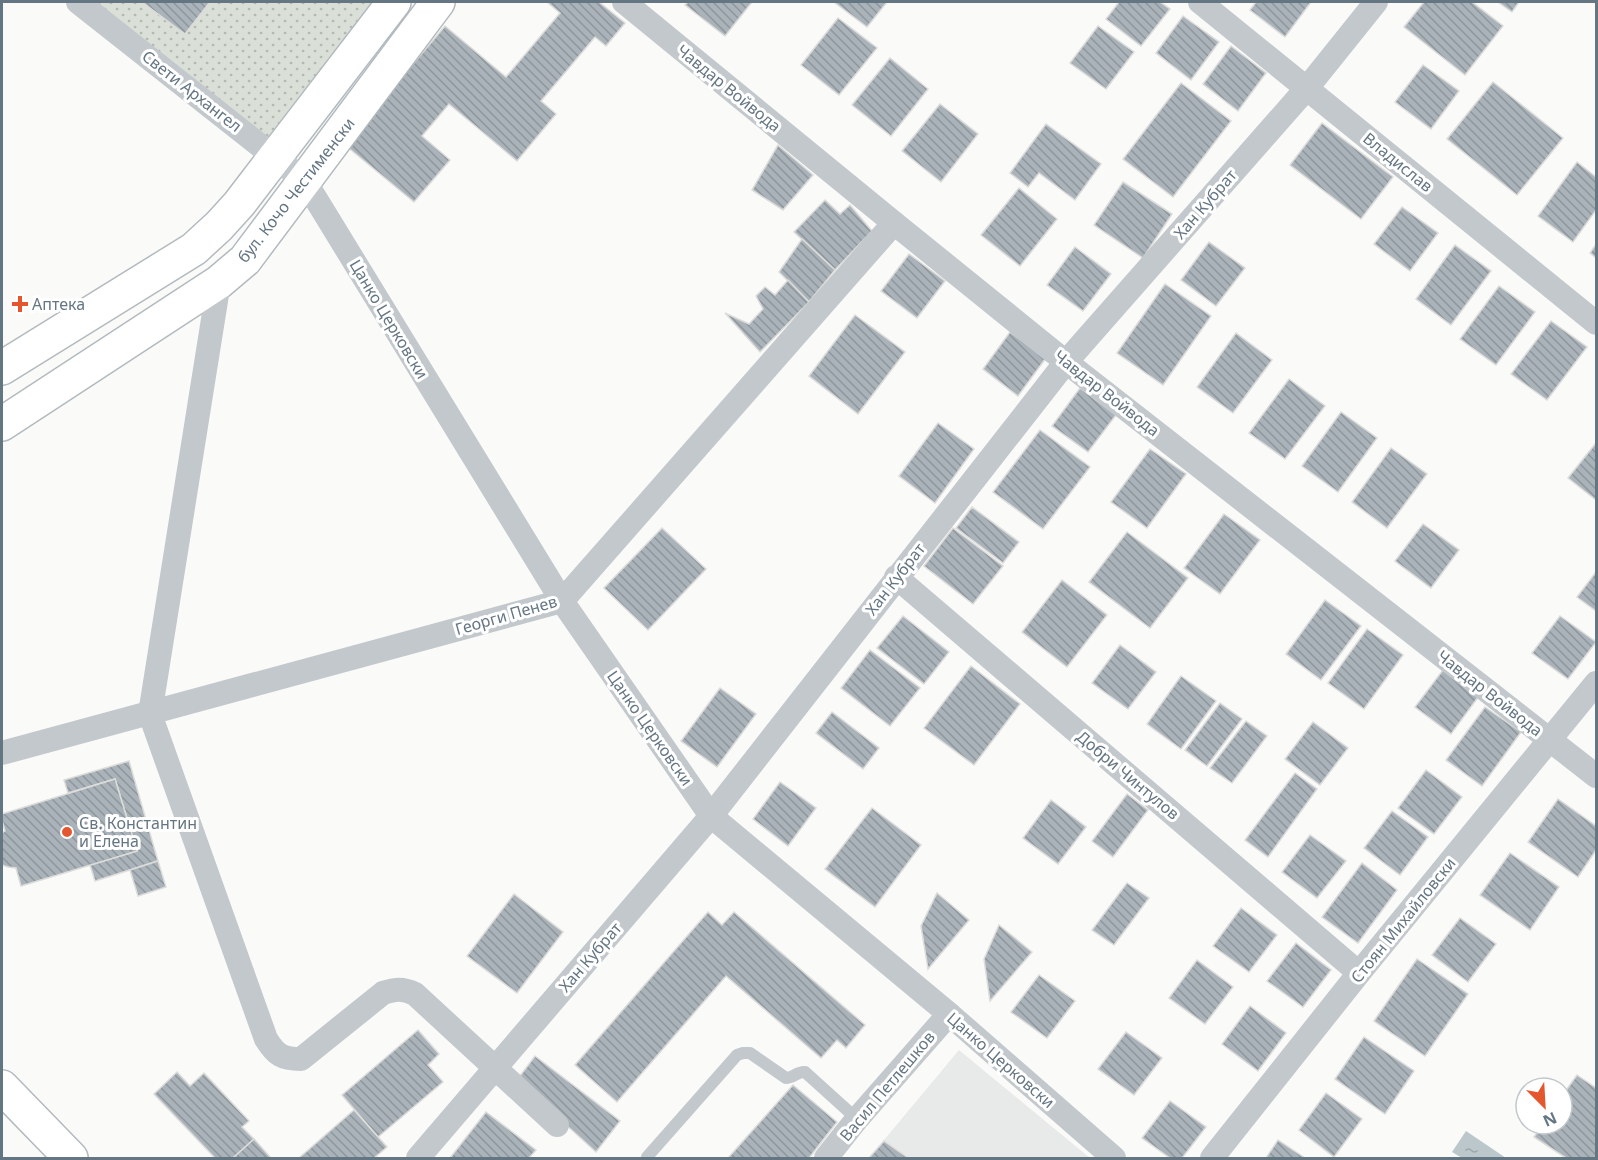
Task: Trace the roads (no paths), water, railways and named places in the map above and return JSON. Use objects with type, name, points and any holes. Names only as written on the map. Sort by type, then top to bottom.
[{"type":"street","name":"Свети Архангел","points":[[78,2],[276,157],[308,186]]},
{"type":"street","points":[[8,355],[194,249],[239,204],[394,2]]},
{"type":"street","name":"бул. Кочо Честименски","points":[[2,424],[219,282],[245,260],[308,186],[438,2]]},
{"type":"street","name":"Чавдар Войвода","points":[[624,2],[1066,362],[1596,776]]},
{"type":"street","name":"Владислав","points":[[1200,2],[1596,323]]},
{"type":"street","name":"Хан Кубрат","points":[[418,1158],[711,816],[1066,362],[1307,88],[1376,2]]},
{"type":"street","name":"Цанко Церковски","points":[[308,186],[562,601],[711,816],[948,1014],[1114,1158]]},
{"type":"street","name":"Георги Пенев","points":[[2,753],[562,601],[894,224]]},
{"type":"street","points":[[219,282],[150,714],[266,1039],[274,1051],[287,1059],[301,1059],[382,993],[405,989],[415,994],[557,1125]]},
{"type":"street","name":"Добри Чинтулов","points":[[896,578],[1359,973]]},
{"type":"street","name":"Стоян Михайловски","points":[[1212,1158],[1359,973],[1596,683]]},
{"type":"street","name":"Васил Петлешков","points":[[826,1158],[948,1014]]},
{"type":"street","points":[[2,1087],[71,1158]]},
{"type":"lane","points":[[646,1157],[737,1055],[743,1053],[750,1053],[786,1078],[802,1071],[805,1072],[857,1119]]},
{"type":"water","points":[[1466,1131],[1506,1158],[1462,1158],[1452,1152]]},
{"type":"place","name":"Аптека","points":[[20,304]]},
{"type":"place","name":"Св. Константин и Елена","points":[[67,832]]}]
